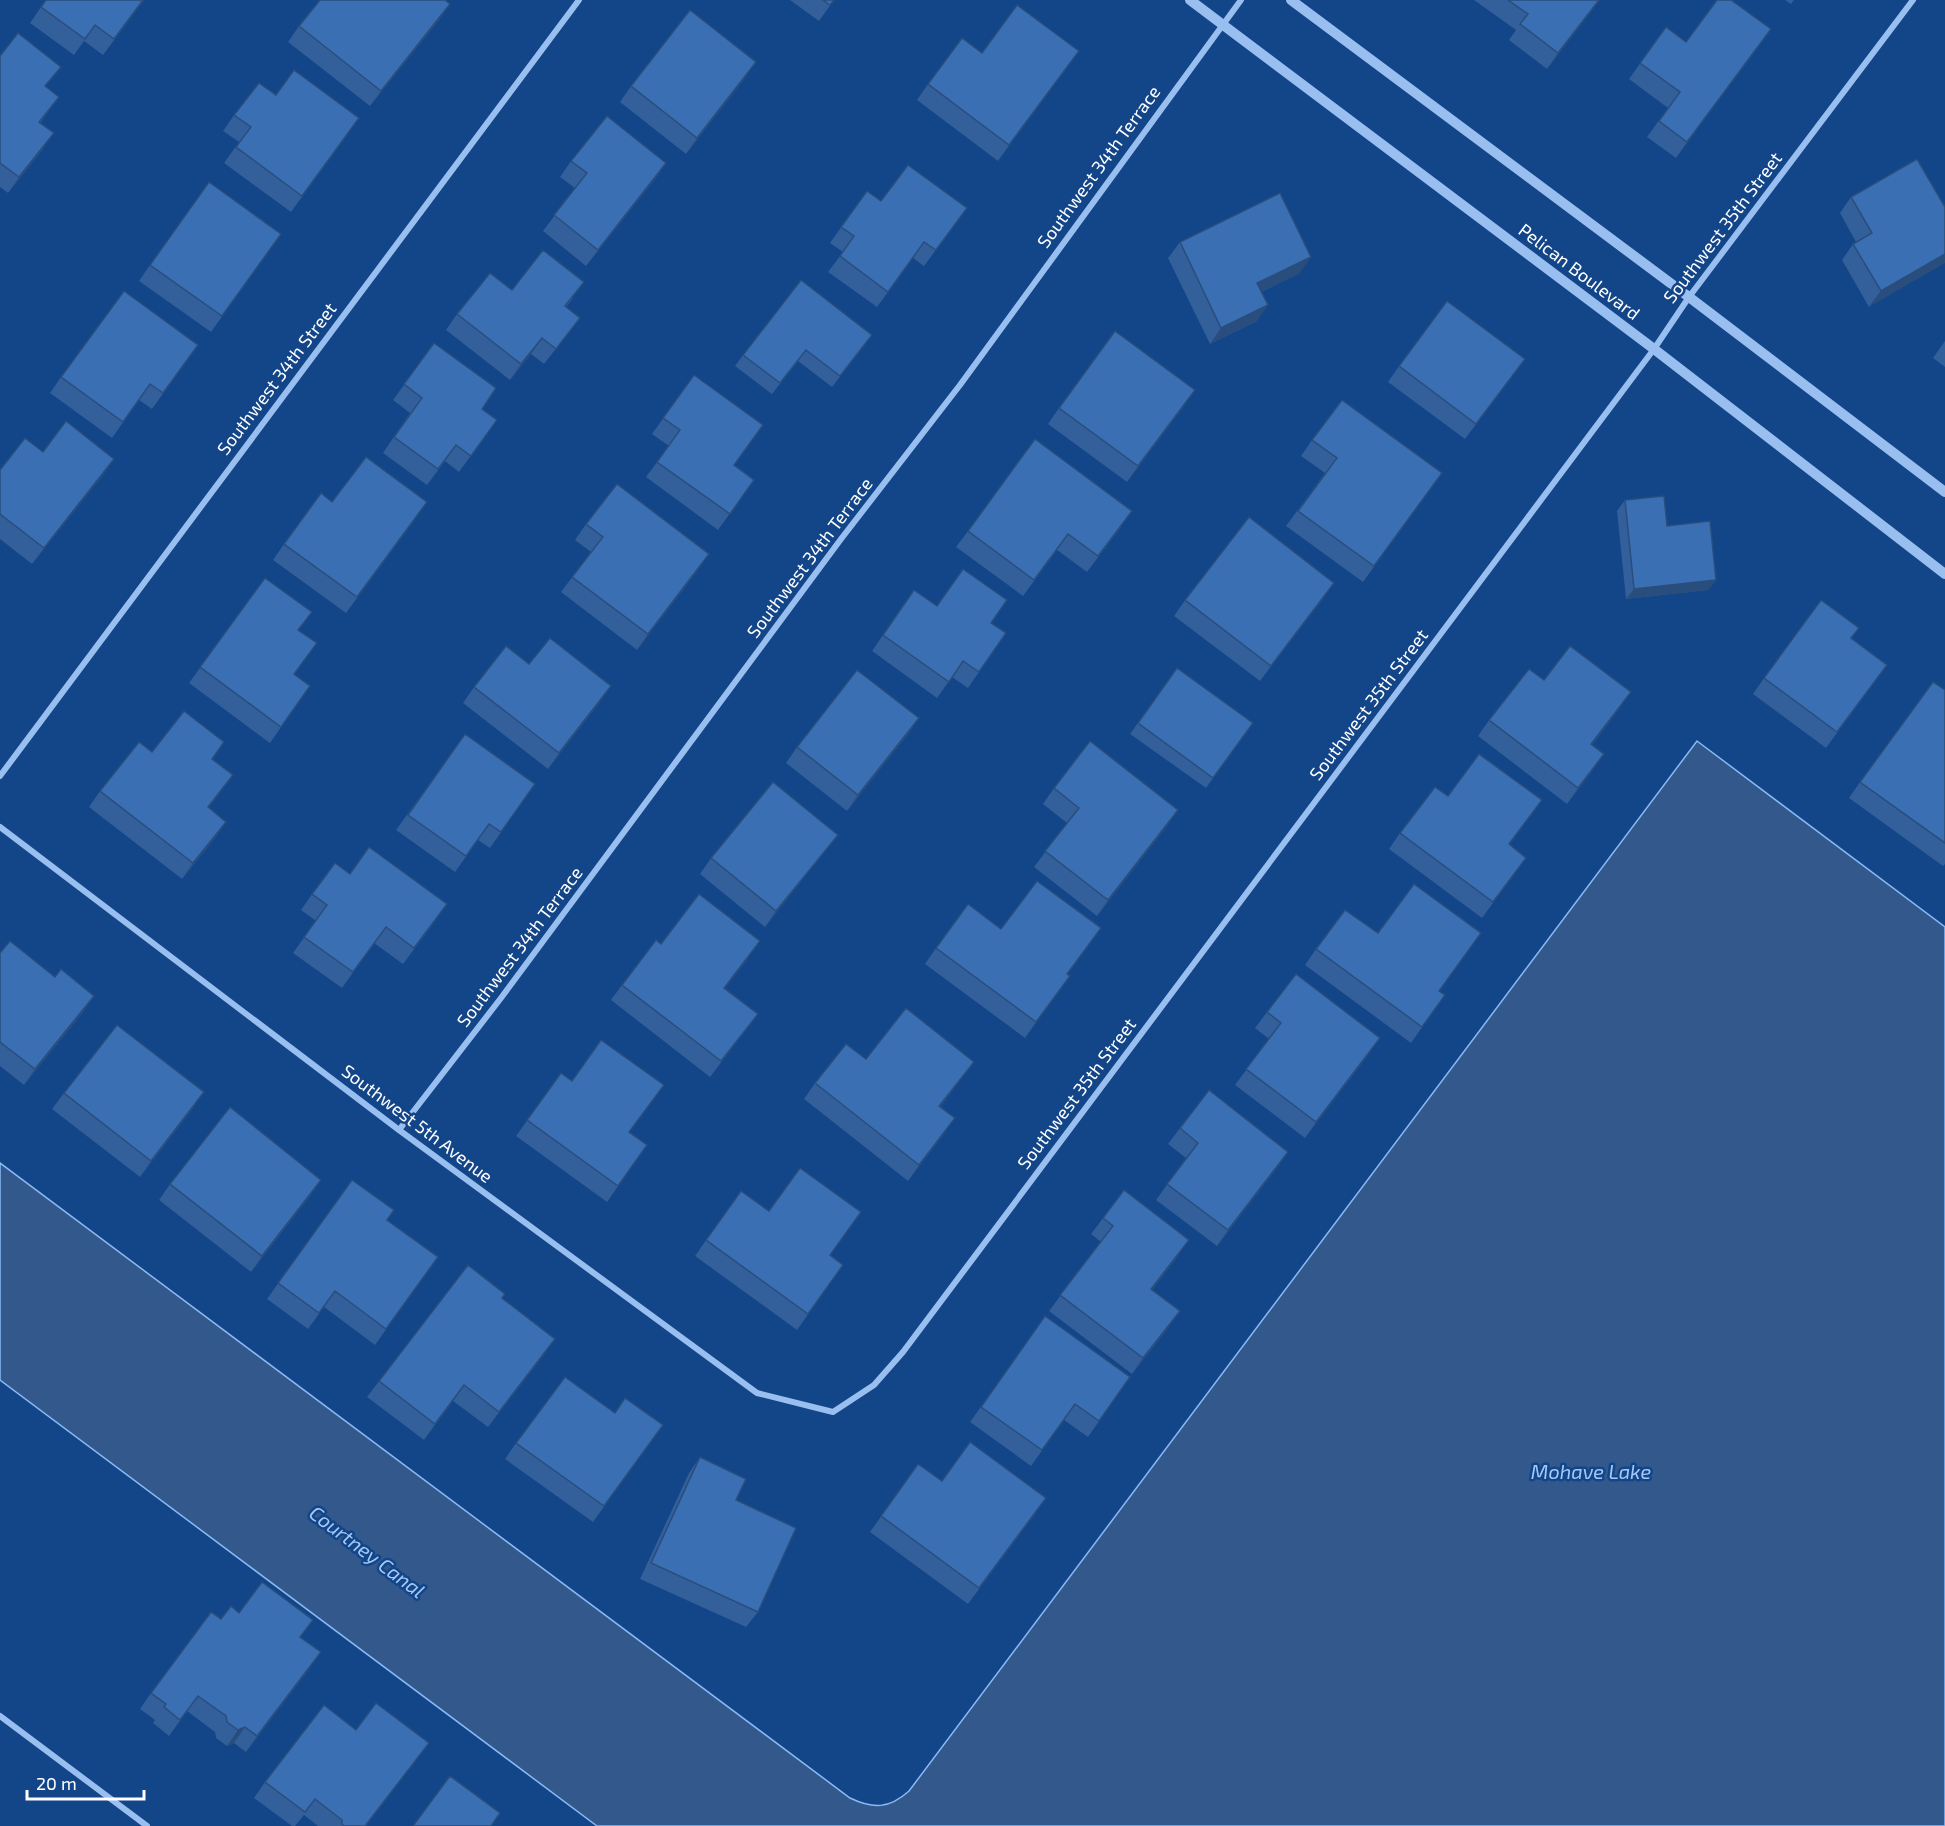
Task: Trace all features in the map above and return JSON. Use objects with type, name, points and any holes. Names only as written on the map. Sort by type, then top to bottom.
[{"type":"street","name":"Southwest 34th Street","points":[[0,776],[579,0]]},
{"type":"street","name":"Pelican Boulevard","points":[[1190,0],[1654,349],[1945,574]]},
{"type":"street","name":"Southwest 34th Terrace","points":[[399,1130],[501,998],[841,539],[960,385],[1241,0]]},
{"type":"street","points":[[1291,0],[1689,297],[1945,492]]},
{"type":"street","name":"Southwest 35th Street","points":[[833,1412],[874,1385],[903,1352],[1913,0]]},
{"type":"street","name":"Southwest 5th Avenue","points":[[0,827],[399,1130],[757,1393],[833,1412]]},
{"type":"street","points":[[0,1716],[147,1826]]},
{"type":"water","name":"Mohave Lake","points":[[1697,741],[1945,927],[1945,1826],[597,1826],[0,1380],[0,1163],[850,1798],[866,1804],[888,1804],[909,1791]]},
{"type":"building","points":[[46,0],[143,0],[114,39],[95,25],[85,39],[41,7]]},
{"type":"building","points":[[320,0],[445,0],[450,4],[381,91],[299,26]]},
{"type":"building","points":[[823,0],[834,0],[830,5]]},
{"type":"building","points":[[1508,0],[1599,0],[1558,53],[1520,24],[1528,14]]},
{"type":"building","points":[[1717,0],[1731,0],[1771,29],[1687,142],[1659,121],[1680,92],[1640,63],[1666,27],[1686,42]]},
{"type":"building","points":[[1017,5],[1079,51],[1009,145],[928,84],[962,38],[982,53]]},
{"type":"building","points":[[690,10],[756,62],[697,138],[631,86]]},
{"type":"building","points":[[18,33],[61,67],[45,86],[59,97],[39,122],[54,133],[19,177],[0,163],[0,56]]},
{"type":"building","points":[[294,70],[359,118],[302,196],[236,147],[251,127],[234,115],[259,83],[276,95]]},
{"type":"building","points":[[607,116],[666,163],[598,250],[554,215],[587,173],[571,161]]},
{"type":"building","points":[[1917,159],[1945,207],[1945,254],[1881,291],[1853,244],[1872,233],[1851,197]]},
{"type":"building","points":[[908,165],[967,208],[936,250],[924,242],[888,292],[840,256],[854,236],[841,227],[867,191],[881,201]]},
{"type":"building","points":[[209,182],[281,234],[222,316],[150,265]]},
{"type":"building","points":[[1280,193],[1311,257],[1257,283],[1268,305],[1221,328],[1180,242]]},
{"type":"building","points":[[543,250],[584,282],[565,306],[580,318],[556,349],[542,338],[521,364],[457,314],[490,273],[512,290]]},
{"type":"building","points":[[801,280],[872,335],[840,376],[806,350],[780,383],[743,355]]},
{"type":"building","points":[[124,291],[198,345],[163,393],[150,384],[123,422],[61,377]]},
{"type":"building","points":[[1447,301],[1525,359],[1476,424],[1399,366]]},
{"type":"building","points":[[1115,331],[1195,390],[1138,466],[1059,408]]},
{"type":"building","points":[[434,343],[496,388],[482,409],[497,420],[471,456],[456,445],[438,469],[394,437],[422,398],[404,384]]},
{"type":"building","points":[[694,375],[763,425],[734,465],[754,480],[730,514],[657,462],[680,430],[663,418]]},
{"type":"building","points":[[1342,400],[1442,473],[1374,566],[1298,511],[1337,458],[1312,440]]},
{"type":"building","points":[[66,421],[114,459],[44,548],[0,514],[0,470],[25,438],[43,452]]},
{"type":"building","points":[[1035,439],[1132,511],[1098,556],[1068,534],[1034,580],[968,531]]},
{"type":"building","points":[[366,457],[427,502],[357,597],[284,544],[321,493],[332,502]]},
{"type":"building","points":[[617,484],[709,554],[648,634],[572,577],[603,537],[586,524]]},
{"type":"building","points":[[1664,496],[1667,526],[1710,521],[1716,580],[1634,589],[1625,500]]},
{"type":"building","points":[[1249,517],[1334,583],[1271,666],[1185,600]]},
{"type":"building","points":[[963,569],[1007,600],[991,623],[1006,633],[979,672],[963,661],[949,682],[883,635],[914,590],[937,606]]},
{"type":"building","points":[[265,578],[312,612],[298,630],[317,643],[294,674],[310,686],[281,727],[200,667]]},
{"type":"building","points":[[1821,600],[1859,628],[1851,638],[1887,665],[1837,732],[1764,678]]},
{"type":"building","points":[[550,638],[611,686],[559,753],[474,687],[506,646],[529,664]]},
{"type":"building","points":[[1570,646],[1631,692],[1591,744],[1604,754],[1578,788],[1489,720],[1529,669],[1544,680]]},
{"type":"building","points":[[1177,668],[1253,723],[1213,778],[1138,723]]},
{"type":"building","points":[[857,670],[919,718],[858,795],[797,747]]},
{"type":"building","points":[[1933,682],[1945,690],[1945,843],[1860,782]]},
{"type":"building","points":[[184,711],[224,742],[212,759],[233,775],[208,807],[226,822],[193,863],[100,791],[139,742],[152,752]]},
{"type":"building","points":[[465,734],[535,784],[501,832],[489,824],[466,856],[408,815]]},
{"type":"building","points":[[1090,741],[1178,810],[1108,900],[1045,851],[1079,808],[1054,788]]},
{"type":"building","points":[[1479,754],[1542,800],[1509,844],[1526,858],[1493,902],[1400,833],[1435,787],[1448,796]]},
{"type":"building","points":[[773,782],[838,835],[776,911],[711,858]]},
{"type":"building","points":[[369,847],[447,904],[414,948],[386,927],[353,972],[304,937],[327,905],[312,894],[335,863],[350,874]]},
{"type":"building","points":[[1037,881],[1101,928],[1067,974],[1070,976],[1036,1022],[936,948],[968,904],[1001,929]]},
{"type":"building","points":[[1414,884],[1481,933],[1439,991],[1445,995],[1422,1027],[1316,949],[1345,910],[1378,933]]},
{"type":"building","points":[[699,894],[760,941],[724,988],[758,1014],[721,1061],[622,985],[656,940],[661,944]]},
{"type":"building","points":[[10,941],[55,977],[61,969],[94,996],[35,1069],[0,1042],[0,953]]},
{"type":"building","points":[[1296,974],[1380,1038],[1316,1122],[1246,1069],[1281,1023],[1267,1012]]},
{"type":"building","points":[[906,1008],[974,1062],[939,1106],[955,1118],[919,1165],[815,1083],[846,1044],[866,1059]]},
{"type":"building","points":[[117,1025],[204,1092],[151,1161],[64,1093]]},
{"type":"building","points":[[601,1040],[664,1085],[629,1132],[647,1145],[618,1186],[527,1120],[561,1073],[572,1081]]},
{"type":"building","points":[[1209,1090],[1288,1152],[1228,1230],[1167,1184],[1198,1143],[1180,1128]]},
{"type":"building","points":[[230,1107],[321,1180],[262,1256],[170,1184]]},
{"type":"building","points":[[800,1168],[861,1212],[830,1255],[843,1265],[808,1314],[706,1240],[741,1191],[769,1211]]},
{"type":"building","points":[[352,1180],[394,1210],[387,1220],[438,1257],[386,1329],[335,1291],[319,1313],[278,1283]]},
{"type":"building","points":[[1124,1190],[1189,1240],[1151,1289],[1180,1311],[1143,1358],[1060,1295],[1113,1226],[1103,1218]]},
{"type":"building","points":[[468,1265],[505,1294],[502,1298],[555,1339],[499,1412],[464,1385],[435,1424],[379,1381]]},
{"type":"building","points":[[1045,1316],[1130,1377],[1099,1421],[1075,1404],[1042,1450],[981,1407]]},
{"type":"building","points":[[565,1377],[615,1413],[625,1398],[663,1425],[604,1506],[516,1443]]},
{"type":"building","points":[[970,1442],[1046,1498],[979,1588],[881,1516],[918,1464],[942,1481]]},
{"type":"building","points":[[700,1457],[746,1479],[736,1500],[796,1528],[758,1612],[651,1563]]},
{"type":"building","points":[[262,1582],[313,1620],[300,1637],[321,1652],[257,1736],[245,1727],[238,1730],[227,1722],[226,1716],[198,1696],[180,1720],[164,1707],[166,1704],[151,1693],[211,1612],[221,1619],[231,1606],[239,1613]]},
{"type":"building","points":[[376,1703],[429,1743],[365,1826],[344,1826],[342,1820],[315,1799],[305,1812],[265,1782],[324,1705],[356,1730]]},
{"type":"building","points":[[450,1776],[500,1813],[491,1826],[413,1826]]},
{"type":"water label","name":"Courtney Canal","points":[[367,1552]]}]
